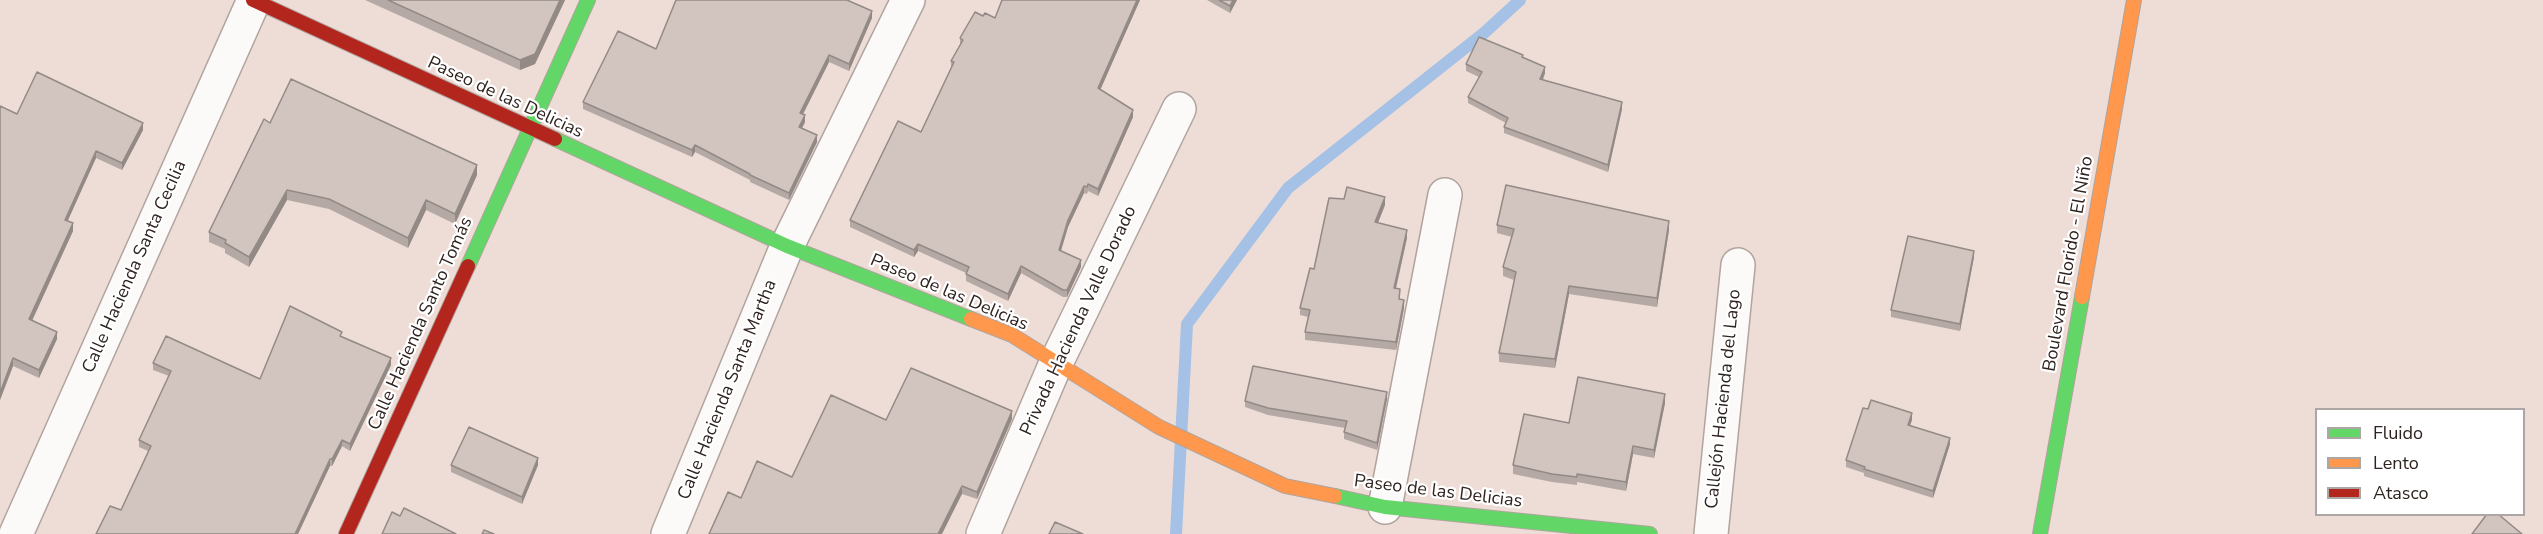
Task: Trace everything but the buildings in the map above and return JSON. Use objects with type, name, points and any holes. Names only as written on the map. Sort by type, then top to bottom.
[{"type":"street","name":"Paseo de las Delicias","points":[[254,0],[529,129],[787,246],[1012,335],[1160,427],[1286,486],[1386,507],[1650,534]]},
{"type":"street","name":"Calle Hacienda Santa Cecilia","points":[[16,534],[254,0]]},
{"type":"street","name":"Calle Hacienda Santo Tomás","points":[[346,534],[588,0]]},
{"type":"street","name":"Calle Hacienda Santa Martha","points":[[669,534],[787,246],[908,0]]},
{"type":"street","name":"Boulevard Florido - El Niño","points":[[2040,534],[2134,0]]},
{"type":"street","name":"Privada Hacienda Valle Dorado","points":[[983,534],[1056,363],[1179,109]]},
{"type":"street","points":[[1386,507],[1445,195]]},
{"type":"street","name":"Callejón Hacienda del Lago","points":[[1711,534],[1738,264]]},
{"type":"waterway","points":[[1176,534],[1187,324],[1288,188],[1484,33],[1520,0]]},
{"type":"traffic: fast","points":[[468,266],[588,0]]},
{"type":"traffic: fast","points":[[555,139],[787,246],[971,319]]},
{"type":"traffic: fast","points":[[2040,534],[2082,297]]},
{"type":"traffic: fast","points":[[1335,496],[1385,507],[1650,534]]},
{"type":"traffic: slow","points":[[2082,297],[2134,0]]},
{"type":"traffic: slow","points":[[971,319],[1012,335],[1159,427],[1285,486],[1335,496]]},
{"type":"traffic: jam","points":[[253,0],[555,139]]},
{"type":"traffic: jam","points":[[346,534],[468,266]]}]
